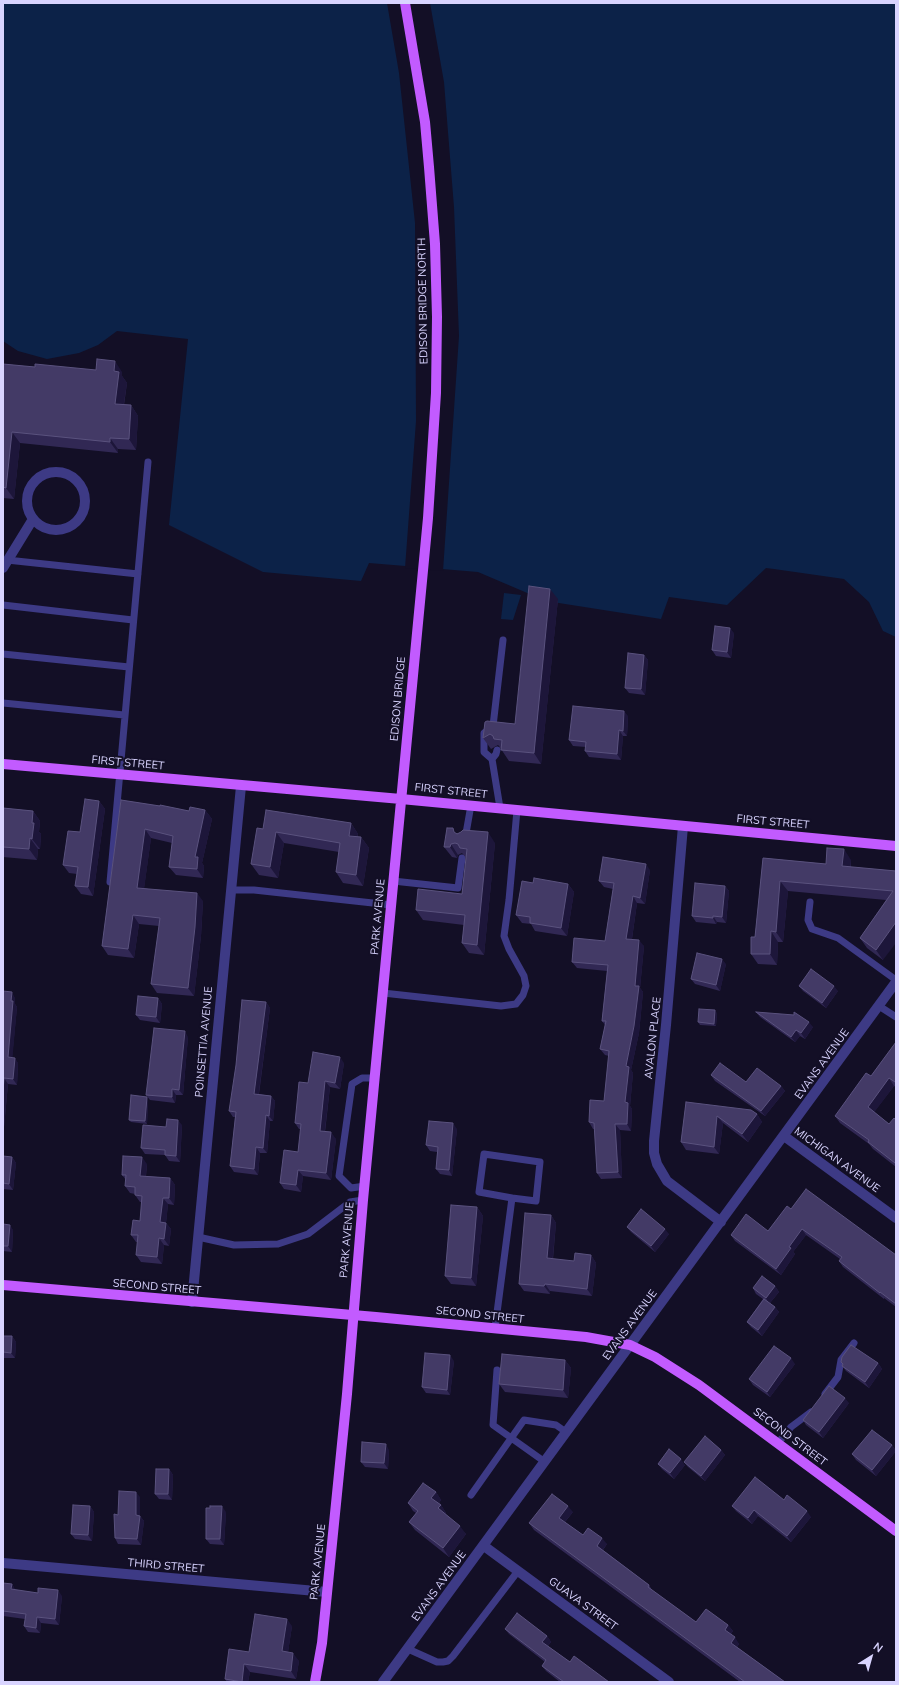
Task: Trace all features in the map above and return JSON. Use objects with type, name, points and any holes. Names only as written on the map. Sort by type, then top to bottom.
[{"type":"main road","name":"EDISON BRIDGE NORTH","points":[[405,3],[425,122],[435,244],[437,317],[436,393],[432,463],[419,601]]},
{"type":"main road","name":"EDISON BRIDGE","points":[[401,799],[419,601]]},
{"type":"main road","name":"FIRST STREET","points":[[3,764],[500,808],[896,846]]},
{"type":"main road","name":"PARK AVENUE","points":[[315,1682],[322,1643],[347,1394],[363,1200],[401,799]]},
{"type":"main road","name":"SECOND STREET","points":[[3,1286],[495,1328],[586,1337],[630,1346],[675,1369],[778,1443],[896,1531]]},
{"type":"street","points":[[57,472],[75,478],[81,485],[85,494],[86,504],[83,514],[78,522],[69,528],[54,531],[40,526],[33,519],[28,511],[27,497],[32,484],[39,477],[48,473],[57,472]]},
{"type":"street","points":[[5,564],[33,519]]},
{"type":"street","name":"POINSETTIA AVENUE","points":[[192,1302],[241,786]]},
{"type":"street","name":"AVALON PLACE","points":[[683,826],[654,1153],[657,1164],[667,1181],[721,1222]]},
{"type":"street","name":"EVANS AVENUE","points":[[383,1682],[896,981]]},
{"type":"street","name":"MICHIGAN AVENUE","points":[[784,1136],[896,1218]]},
{"type":"street","name":"GUAVA STREET","points":[[484,1546],[669,1682]]},
{"type":"street","name":"THIRD STREET","points":[[3,1563],[327,1592]]},
{"type":"lane","points":[[110,882],[148,462]]},
{"type":"lane","points":[[5,564],[138,574]]},
{"type":"lane","points":[[3,605],[133,620]]},
{"type":"lane","points":[[500,808],[492,759],[484,752],[484,733],[496,729],[503,640]]},
{"type":"lane","points":[[3,654],[129,667]]},
{"type":"lane","points":[[3,703],[124,715]]},
{"type":"lane","points":[[492,759],[497,750]]},
{"type":"lane","points":[[465,839],[471,806]]},
{"type":"lane","points":[[382,993],[501,1006],[516,1004],[523,995],[526,986],[524,976],[509,949],[504,936],[509,900],[517,810]]},
{"type":"lane","points":[[393,881],[458,888],[462,858]]},
{"type":"lane","points":[[231,890],[254,890],[391,905]]},
{"type":"lane","points":[[810,902],[808,920],[812,929],[838,938],[896,981]]},
{"type":"lane","points":[[878,1006],[896,1017]]},
{"type":"lane","points":[[365,1186],[351,1188],[339,1176],[352,1084],[362,1078],[375,1078]]},
{"type":"lane","points":[[484,1154],[540,1162],[536,1201],[512,1198],[479,1192],[484,1154]]},
{"type":"lane","points":[[495,1328],[512,1198]]},
{"type":"lane","points":[[198,1237],[234,1245],[278,1244],[308,1234],[350,1202],[363,1200]]},
{"type":"lane","points":[[778,1443],[791,1427],[811,1412],[838,1377],[841,1360],[854,1343]]},
{"type":"lane","points":[[497,1370],[493,1424],[545,1462]]},
{"type":"lane","points":[[471,1495],[524,1420],[556,1425],[566,1432]]},
{"type":"lane","points":[[408,1648],[437,1662],[448,1661],[518,1571]]},
{"type":"water","points":[[3,3],[896,3],[896,637],[883,631],[869,602],[844,579],[766,568],[727,605],[669,597],[661,619],[546,601],[478,572],[369,563],[361,581],[263,572],[169,525],[188,339],[117,331],[98,345],[79,353],[47,359],[18,351],[3,341]]},
{"type":"water","points":[[504,593],[521,595],[513,620],[501,619]]},
{"type":"pier","points":[[387,3],[430,3],[444,82],[454,207],[459,336],[443,571],[405,568],[416,421],[415,223],[399,73]]},
{"type":"building","points":[[97,359],[115,361],[114,371],[119,372],[115,404],[131,405],[129,439],[110,438],[110,442],[12,432],[6,488],[3,487],[3,364],[35,367],[35,364],[96,370]]},
{"type":"building","points":[[529,586],[550,589],[534,753],[501,750],[502,740],[494,739],[490,734],[483,738],[485,722],[487,721],[515,724]]},
{"type":"building","points":[[715,626],[730,628],[727,652],[712,650]]},
{"type":"building","points":[[628,653],[644,655],[641,689],[625,688]]},
{"type":"building","points":[[573,706],[624,711],[623,731],[619,730],[617,754],[585,751],[586,742],[569,740]]},
{"type":"building","points":[[85,799],[99,801],[88,887],[75,886],[78,867],[63,865],[68,831],[80,832]]},
{"type":"building","points":[[121,800],[160,805],[189,811],[190,807],[205,810],[195,857],[198,857],[197,869],[169,867],[173,836],[145,829],[137,888],[197,893],[195,927],[188,988],[151,984],[160,918],[133,915],[128,949],[102,946]]},
{"type":"building","points":[[3,808],[33,811],[32,823],[34,823],[29,849],[3,847]]},
{"type":"building","points":[[266,810],[351,823],[349,836],[361,837],[356,875],[336,872],[340,843],[276,832],[270,867],[251,864],[257,828],[263,829]]},
{"type":"building","points":[[447,828],[453,828],[454,832],[457,834],[463,830],[488,832],[477,945],[462,943],[465,915],[416,910],[418,889],[462,894],[467,849],[460,848],[458,844],[455,843],[451,844],[450,847],[444,847]]},
{"type":"building","points":[[827,848],[844,849],[842,866],[896,871],[896,922],[876,950],[860,938],[893,891],[780,881],[776,932],[771,931],[770,954],[751,954],[751,937],[755,937],[763,858],[826,864]]},
{"type":"building","points":[[603,857],[646,864],[640,898],[633,896],[626,939],[639,940],[635,986],[639,986],[634,1026],[626,1066],[629,1067],[625,1102],[628,1103],[627,1124],[615,1124],[618,1172],[597,1173],[594,1123],[589,1122],[590,1100],[604,1101],[609,1051],[600,1049],[606,1021],[602,1021],[608,965],[572,962],[574,938],[605,941],[614,883],[599,881]]},
{"type":"building","points":[[534,878],[568,884],[561,928],[530,923],[530,917],[516,915],[522,881],[533,883]]},
{"type":"building","points":[[695,883],[725,886],[722,917],[713,916],[713,918],[692,916]]},
{"type":"building","points":[[697,953],[722,959],[716,985],[691,979]]},
{"type":"building","points":[[811,969],[834,986],[822,1003],[799,986]]},
{"type":"building","points":[[3,991],[12,992],[11,1001],[13,1001],[8,1057],[15,1058],[13,1079],[4,1078],[3,1092]]},
{"type":"building","points":[[138,996],[158,998],[156,1017],[136,1015]]},
{"type":"building","points":[[242,1000],[266,1002],[254,1094],[271,1096],[269,1116],[266,1115],[263,1148],[256,1147],[254,1169],[230,1166],[236,1112],[229,1111],[236,1065]]},
{"type":"building","points":[[699,1009],[715,1010],[714,1024],[698,1022]]},
{"type":"building","points":[[756,1012],[794,1015],[794,1012],[809,1022],[801,1033],[796,1030],[791,1037]]},
{"type":"building","points":[[154,1028],[185,1031],[179,1090],[172,1089],[172,1097],[146,1095]]},
{"type":"building","points":[[896,1042],[896,1081],[895,1082],[889,1078],[868,1107],[889,1124],[894,1118],[896,1120],[895,1163],[868,1142],[869,1140],[835,1116],[866,1073],[871,1076]]},
{"type":"building","points":[[313,1052],[340,1057],[335,1083],[325,1081],[320,1131],[331,1132],[326,1173],[298,1170],[296,1185],[280,1183],[284,1150],[298,1152],[301,1124],[295,1123],[299,1082],[308,1083]]},
{"type":"building","points":[[720,1063],[746,1082],[757,1068],[781,1086],[761,1111],[711,1075]]},
{"type":"building","points":[[131,1095],[147,1097],[145,1121],[129,1120]]},
{"type":"building","points":[[686,1102],[751,1110],[757,1114],[742,1134],[717,1116],[714,1147],[681,1142]]},
{"type":"building","points":[[167,1119],[178,1120],[176,1156],[165,1155],[165,1150],[141,1148],[143,1125],[166,1127]]},
{"type":"building","points":[[429,1121],[453,1123],[449,1170],[436,1169],[438,1147],[426,1145]]},
{"type":"building","points":[[3,1156],[12,1157],[9,1184],[3,1183]]},
{"type":"building","points":[[123,1156],[142,1157],[140,1176],[170,1178],[169,1198],[163,1198],[160,1222],[166,1223],[164,1239],[159,1238],[157,1257],[136,1255],[138,1235],[131,1235],[133,1220],[140,1221],[142,1196],[135,1195],[135,1187],[125,1186],[126,1175],[122,1175]]},
{"type":"building","points":[[806,1189],[896,1255],[896,1304],[839,1261],[842,1257],[802,1229],[776,1269],[731,1235],[746,1214],[768,1231],[787,1206],[791,1209]]},
{"type":"building","points":[[451,1205],[477,1207],[471,1278],[445,1276]]},
{"type":"building","points":[[641,1209],[665,1229],[651,1246],[627,1227]]},
{"type":"building","points":[[525,1213],[551,1215],[547,1258],[574,1261],[575,1253],[591,1255],[587,1289],[545,1284],[544,1286],[519,1284]]},
{"type":"building","points":[[3,1224],[10,1225],[8,1246],[3,1246]]},
{"type":"building","points":[[762,1276],[775,1286],[766,1298],[753,1288]]},
{"type":"building","points":[[764,1299],[775,1307],[758,1330],[747,1322]]},
{"type":"building","points":[[3,1336],[12,1336],[11,1353],[3,1352]]},
{"type":"building","points":[[851,1345],[878,1363],[865,1382],[842,1366],[842,1357]]},
{"type":"building","points":[[774,1346],[791,1358],[767,1392],[749,1379]]},
{"type":"building","points":[[425,1353],[450,1355],[447,1390],[422,1387]]},
{"type":"building","points":[[502,1354],[565,1360],[563,1390],[499,1384]]},
{"type":"building","points":[[829,1386],[845,1398],[819,1432],[803,1420]]},
{"type":"building","points":[[872,1430],[892,1445],[872,1470],[852,1454]]},
{"type":"building","points":[[705,1436],[721,1450],[701,1476],[684,1462]]},
{"type":"building","points":[[362,1442],[386,1444],[384,1463],[361,1462]]},
{"type":"building","points":[[669,1449],[681,1459],[670,1473],[658,1464]]},
{"type":"building","points":[[156,1469],[169,1469],[168,1494],[155,1494]]},
{"type":"building","points":[[755,1477],[784,1500],[787,1495],[807,1511],[787,1536],[754,1510],[748,1518],[732,1506]]},
{"type":"building","points":[[423,1483],[436,1492],[431,1498],[441,1505],[438,1508],[460,1526],[443,1548],[409,1522],[418,1511],[408,1503]]},
{"type":"building","points":[[119,1491],[136,1492],[136,1515],[140,1516],[137,1539],[115,1538],[114,1514],[118,1515]]},
{"type":"building","points":[[552,1494],[568,1506],[559,1518],[583,1535],[588,1528],[602,1538],[597,1546],[649,1585],[648,1587],[696,1622],[706,1609],[728,1625],[725,1630],[735,1637],[731,1643],[785,1682],[745,1682],[529,1523]]},
{"type":"building","points":[[73,1505],[90,1506],[88,1535],[71,1534]]},
{"type":"building","points":[[210,1506],[222,1506],[220,1539],[206,1539],[206,1508],[210,1508]]},
{"type":"building","points":[[3,1583],[12,1584],[11,1589],[38,1593],[38,1588],[58,1590],[55,1619],[37,1617],[36,1628],[24,1626],[26,1614],[3,1611]]},
{"type":"building","points":[[517,1613],[547,1636],[542,1642],[570,1662],[574,1656],[609,1682],[564,1682],[542,1666],[546,1660],[505,1629]]},
{"type":"building","points":[[255,1614],[287,1619],[282,1651],[293,1653],[291,1671],[244,1664],[242,1682],[225,1679],[229,1649],[249,1652]]}]
